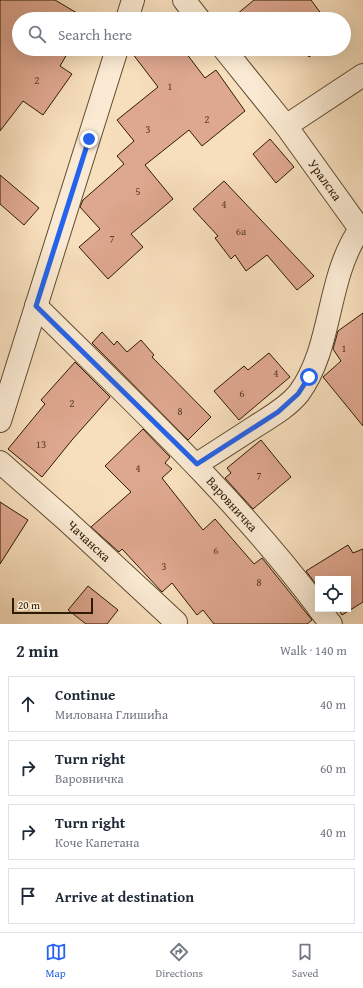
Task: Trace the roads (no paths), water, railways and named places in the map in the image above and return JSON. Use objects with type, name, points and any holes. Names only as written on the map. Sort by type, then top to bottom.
[{"type":"street","points":[[129,12],[133,0]]},
{"type":"street","points":[[184,0],[193,12]]},
{"type":"street","points":[[0,421],[115,56]]},
{"type":"street","name":"Уралска","points":[[230,56],[286,126],[361,231]]},
{"type":"street","points":[[286,126],[363,76]]},
{"type":"street","points":[[197,464],[278,412],[298,394],[309,377],[320,344],[333,290],[348,245],[361,231]]},
{"type":"street","name":"Варовничка","points":[[36,306],[197,464],[282,559],[315,603]]},
{"type":"street","name":"Чачанска","points":[[0,462],[66,520],[176,622]]},
{"type":"street","name":"Варовничка","points":[[322,612],[331,624]]}]
